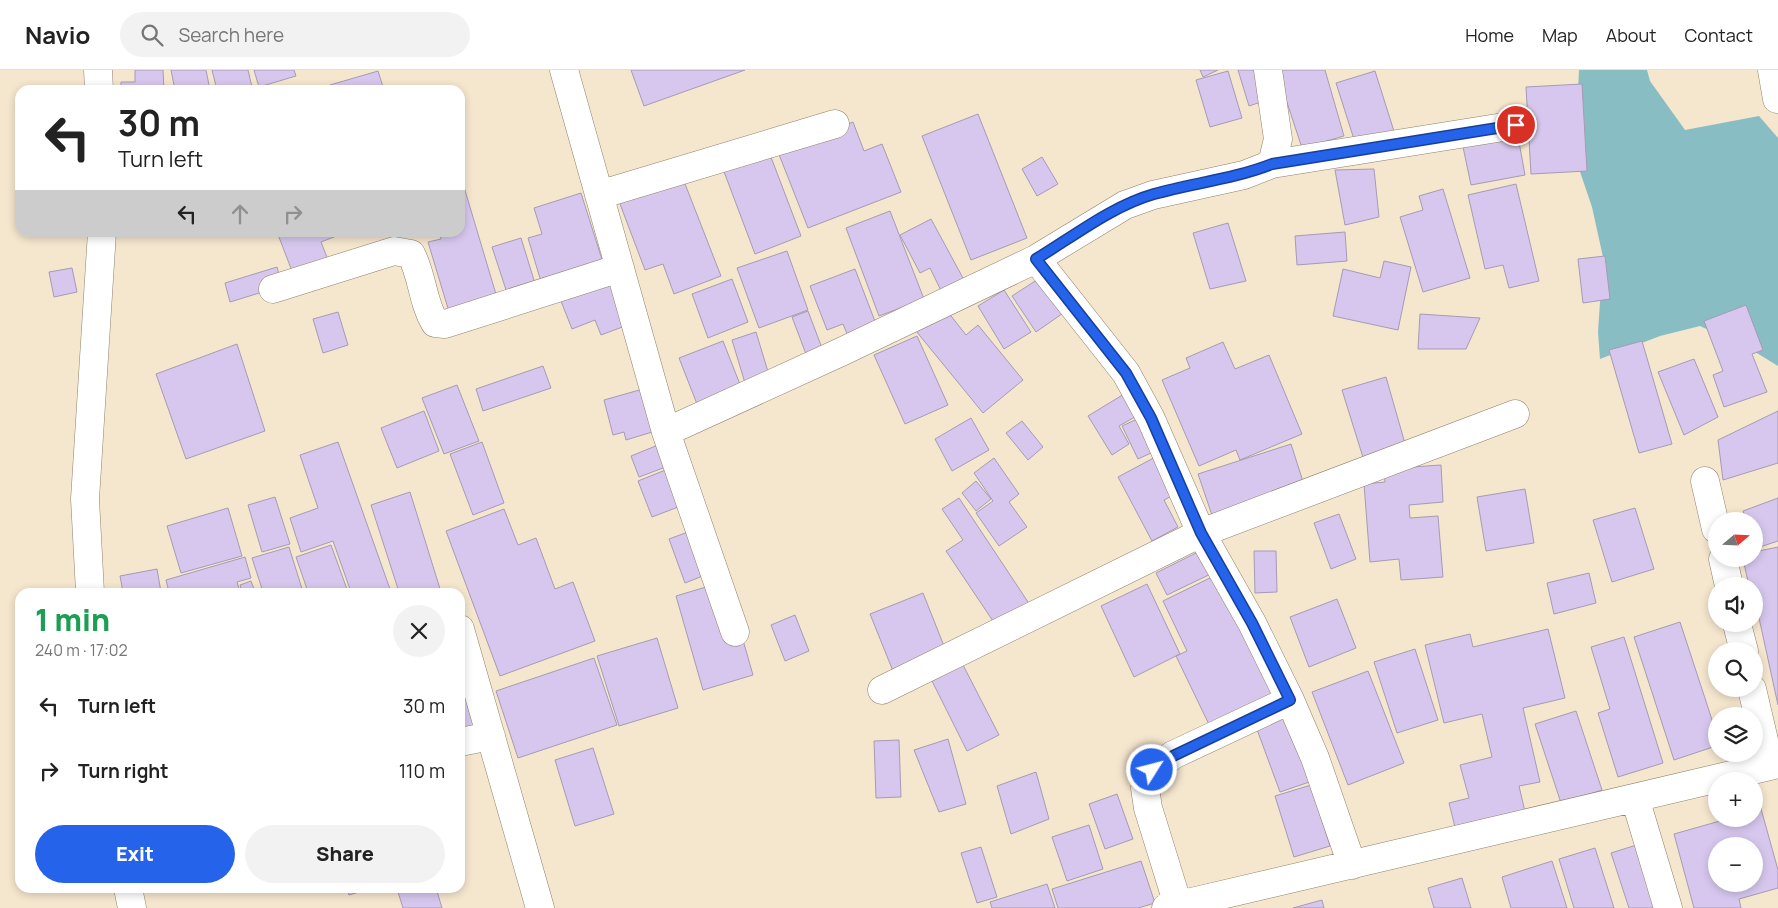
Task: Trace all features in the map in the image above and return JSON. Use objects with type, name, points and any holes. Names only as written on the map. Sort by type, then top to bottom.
[{"type":"street","points":[[98,70],[98,85]]},
{"type":"street","points":[[564,70],[666,432],[734,632]]},
{"type":"street","points":[[1268,70],[1278,139],[1272,164]]},
{"type":"street","points":[[1772,70],[1777,99]]},
{"type":"street","points":[[599,194],[835,124]]},
{"type":"street","points":[[666,432],[841,352],[1036,259],[1125,205],[1153,195],[1244,175],[1272,164],[1516,125]]},
{"type":"street","points":[[90,588],[85,498],[102,237]]},
{"type":"street","points":[[273,289],[394,251],[411,254],[419,269],[426,307],[434,323],[446,324],[620,268]]},
{"type":"street","points":[[1036,259],[1126,373],[1151,418],[1201,533],[1252,623],[1290,700],[1315,758],[1352,865]]},
{"type":"street","points":[[882,690],[1201,533],[1514,414]]},
{"type":"street","points":[[1705,481],[1712,512]]},
{"type":"street","points":[[465,647],[540,908]]},
{"type":"street","points":[[1290,700],[1173,756],[1152,770],[1145,788],[1172,907],[1246,899],[1352,865],[1774,765],[1754,697]]},
{"type":"street","points":[[465,741],[491,736]]},
{"type":"street","points":[[1636,798],[1668,908]]},
{"type":"street","points":[[129,893],[132,908]]},
{"type":"water","points":[[1579,70],[1647,70],[1650,81],[1685,130],[1759,116],[1778,138],[1778,366],[1752,350],[1700,326],[1660,336],[1600,359],[1598,332],[1603,257],[1592,207],[1575,157]]},
{"type":"building","points":[[135,70],[163,70],[164,85],[121,85],[121,82],[135,82]]},
{"type":"building","points":[[171,70],[206,70],[209,85],[174,85]]},
{"type":"building","points":[[212,70],[248,70],[252,85],[216,85]]},
{"type":"building","points":[[254,70],[294,70],[296,76],[266,85],[258,85]]},
{"type":"building","points":[[631,70],[745,70],[644,106]]},
{"type":"building","points":[[1200,70],[1218,70],[1203,77]]},
{"type":"building","points":[[1238,70],[1274,70],[1282,95],[1249,106]]},
{"type":"building","points":[[1283,70],[1325,70],[1344,136],[1302,148],[1277,72]]},
{"type":"building","points":[[378,71],[382,85],[330,85]]},
{"type":"building","points":[[1228,71],[1242,118],[1210,127],[1196,80]]},
{"type":"building","points":[[1375,71],[1398,144],[1359,155],[1336,83]]},
{"type":"building","points":[[1582,84],[1587,171],[1531,174],[1526,87]]},
{"type":"building","points":[[978,114],[1027,238],[971,260],[922,136]]},
{"type":"building","points":[[853,122],[864,151],[882,144],[901,192],[808,228],[778,152]]},
{"type":"building","points":[[1517,131],[1525,175],[1471,185],[1462,142]]},
{"type":"building","points":[[766,144],[801,236],[755,254],[720,161]]},
{"type":"building","points":[[1042,157],[1058,184],[1037,196],[1022,169]]},
{"type":"building","points":[[1374,169],[1379,217],[1345,225],[1335,170]]},
{"type":"building","points":[[680,171],[721,276],[674,294],[663,264],[645,270],[617,196]]},
{"type":"building","points":[[1516,184],[1539,281],[1509,288],[1503,265],[1485,269],[1468,195]]},
{"type":"building","points":[[1443,189],[1470,278],[1423,292],[1400,217],[1423,210],[1419,196]]},
{"type":"building","points":[[465,190],[501,311],[453,325],[428,242],[441,239],[440,237],[465,237]]},
{"type":"building","points":[[581,193],[604,266],[542,285],[528,238],[542,234],[534,208]]},
{"type":"building","points":[[890,211],[924,299],[879,316],[846,228]]},
{"type":"building","points":[[931,219],[970,291],[947,303],[930,268],[920,273],[900,235]]},
{"type":"building","points":[[1228,223],[1246,281],[1210,289],[1193,233]]},
{"type":"building","points":[[1345,232],[1347,261],[1297,265],[1295,236]]},
{"type":"building","points":[[279,237],[334,237],[321,242],[332,270],[297,284]]},
{"type":"building","points":[[521,238],[538,293],[510,302],[492,247]]},
{"type":"building","points":[[787,251],[808,310],[759,328],[737,268]]},
{"type":"building","points":[[1605,256],[1610,299],[1583,303],[1578,259]]},
{"type":"building","points":[[1384,261],[1411,267],[1398,330],[1333,316],[1343,269],[1380,278]]},
{"type":"building","points":[[277,267],[282,286],[230,302],[225,283]]},
{"type":"building","points":[[72,268],[77,292],[54,297],[49,272]]},
{"type":"building","points":[[855,269],[881,337],[853,348],[843,324],[827,330],[810,286]]},
{"type":"building","points":[[613,270],[633,323],[601,335],[595,320],[572,329],[557,291]]},
{"type":"building","points":[[1046,274],[1069,309],[1036,332],[1012,296]]},
{"type":"building","points":[[732,279],[748,322],[708,338],[692,294]]},
{"type":"building","points":[[1004,290],[1031,332],[1004,349],[978,306]]},
{"type":"building","points":[[1746,305],[1763,350],[1752,354],[1767,392],[1724,407],[1713,375],[1723,371],[1704,321]]},
{"type":"building","points":[[944,307],[966,335],[978,325],[1023,380],[983,413],[916,331]]},
{"type":"building","points":[[808,311],[825,356],[809,362],[792,317]]},
{"type":"building","points":[[338,312],[348,345],[323,353],[313,319]]},
{"type":"building","points":[[1420,314],[1480,318],[1466,349],[1418,349]]},
{"type":"building","points":[[756,332],[769,375],[745,383],[732,340]]},
{"type":"building","points":[[917,336],[948,405],[905,424],[874,355]]},
{"type":"building","points":[[723,341],[741,387],[697,404],[679,358]]},
{"type":"building","points":[[1642,341],[1672,444],[1639,453],[1609,350]]},
{"type":"building","points":[[1223,342],[1235,369],[1269,355],[1302,434],[1240,460],[1236,450],[1199,466],[1162,380],[1190,368],[1186,358]]},
{"type":"building","points":[[237,344],[265,431],[186,459],[156,374]]},
{"type":"building","points":[[1694,359],[1718,417],[1684,435],[1658,372]]},
{"type":"building","points":[[543,366],[551,388],[483,411],[476,389]]},
{"type":"building","points":[[1386,377],[1408,454],[1366,467],[1342,390]]},
{"type":"building","points":[[457,385],[479,441],[444,454],[422,398]]},
{"type":"building","points":[[650,387],[662,429],[626,440],[624,432],[613,435],[604,400]]},
{"type":"building","points":[[1129,391],[1142,413],[1119,426],[1129,444],[1112,455],[1088,416]]},
{"type":"building","points":[[424,411],[439,451],[397,468],[381,428]]},
{"type":"building","points":[[1778,411],[1778,463],[1723,480],[1718,440]]},
{"type":"building","points":[[1150,413],[1166,446],[1138,459],[1122,426]]},
{"type":"building","points":[[971,418],[989,450],[952,471],[935,439]]},
{"type":"building","points":[[1022,421],[1043,447],[1028,460],[1006,433]]},
{"type":"building","points":[[338,442],[390,588],[350,588],[333,541],[301,552],[290,518],[318,508],[300,455]]},
{"type":"building","points":[[482,442],[504,503],[473,515],[450,454]]},
{"type":"building","points":[[663,443],[671,465],[639,477],[631,456]]},
{"type":"building","points":[[1291,444],[1307,494],[1215,524],[1198,474]]},
{"type":"building","points":[[1161,454],[1181,491],[1164,500],[1178,527],[1152,541],[1118,477]]},
{"type":"building","points":[[994,458],[1019,494],[1009,502],[1027,527],[999,546],[976,513],[993,501],[974,473]]},
{"type":"building","points":[[1441,465],[1443,502],[1409,505],[1410,518],[1438,516],[1443,577],[1401,580],[1399,559],[1370,562],[1364,484],[1385,482],[1384,469]]},
{"type":"building","points":[[673,467],[686,504],[652,517],[638,481]]},
{"type":"building","points":[[976,481],[991,499],[976,511],[962,493]]},
{"type":"building","points":[[1525,489],[1534,543],[1486,551],[1477,497]]},
{"type":"building","points":[[410,492],[440,588],[398,588],[371,505]]},
{"type":"building","points":[[275,497],[290,544],[262,552],[248,505]]},
{"type":"building","points":[[959,498],[1030,605],[997,627],[946,551],[963,540],[942,509]]},
{"type":"building","points":[[1778,498],[1778,541],[1763,546],[1763,512],[1743,511]]},
{"type":"building","points":[[228,508],[242,556],[181,573],[167,526]]},
{"type":"building","points":[[1635,508],[1654,569],[1612,582],[1593,520]]},
{"type":"building","points":[[504,509],[518,545],[536,538],[555,589],[573,582],[595,641],[500,676],[446,531]]},
{"type":"building","points":[[1339,514],[1356,559],[1331,569],[1314,523]]},
{"type":"building","points":[[707,525],[723,568],[685,583],[669,539]]},
{"type":"building","points":[[331,545],[347,588],[307,588],[296,557]]},
{"type":"building","points":[[289,547],[302,588],[262,588],[252,558]]},
{"type":"building","points":[[1208,547],[1219,570],[1167,595],[1156,573]]},
{"type":"building","points":[[1778,547],[1778,705],[1762,632],[1763,577],[1747,577],[1745,568],[1762,568],[1763,550]]},
{"type":"building","points":[[1254,551],[1276,551],[1277,592],[1255,593]]},
{"type":"building","points":[[245,557],[251,578],[237,582],[239,588],[168,588],[166,580]]},
{"type":"building","points":[[157,569],[160,588],[122,588],[120,576]]},
{"type":"building","points":[[1222,572],[1287,704],[1216,739],[1176,656],[1187,651],[1163,601]]},
{"type":"building","points":[[1589,573],[1596,603],[1554,614],[1547,583]]},
{"type":"building","points":[[251,581],[254,588],[241,588],[240,585]]},
{"type":"building","points":[[726,581],[753,675],[703,690],[676,596]]},
{"type":"building","points":[[1147,584],[1180,654],[1134,677],[1101,606]]},
{"type":"building","points":[[923,593],[944,646],[899,686],[870,614]]},
{"type":"building","points":[[1337,599],[1356,648],[1309,667],[1290,617]]},
{"type":"building","points":[[795,615],[809,651],[785,661],[771,625]]},
{"type":"building","points":[[1680,622],[1708,708],[1708,749],[1674,760],[1634,637]]},
{"type":"building","points":[[1548,629],[1565,698],[1523,708],[1540,782],[1519,786],[1526,816],[1455,827],[1449,803],[1469,798],[1460,765],[1492,757],[1482,714],[1444,723],[1425,645],[1470,634],[1473,647]]},
{"type":"building","points":[[1624,637],[1663,763],[1618,777],[1598,713],[1610,709],[1591,647]]},
{"type":"building","points":[[657,638],[678,708],[619,726],[597,656]]},
{"type":"building","points":[[1415,649],[1438,720],[1397,733],[1374,662]]},
{"type":"building","points":[[594,658],[617,725],[518,758],[496,691]]},
{"type":"building","points":[[963,665],[999,735],[967,751],[932,681]]},
{"type":"building","points":[[1368,671],[1404,763],[1348,785],[1312,692]]},
{"type":"building","points":[[465,672],[491,736],[465,746]]},
{"type":"building","points":[[1295,709],[1321,778],[1280,792],[1255,724]]},
{"type":"building","points":[[1576,711],[1602,790],[1561,803],[1535,724]]},
{"type":"building","points":[[948,739],[966,804],[939,812],[914,750]]},
{"type":"building","points":[[899,740],[901,797],[876,798],[874,741]]},
{"type":"building","points":[[593,748],[614,814],[575,826],[555,760]]},
{"type":"building","points":[[1036,772],[1049,819],[1011,834],[997,786]]},
{"type":"building","points":[[1311,785],[1330,846],[1294,857],[1275,796]]},
{"type":"building","points":[[1117,794],[1133,839],[1105,849],[1089,804]]},
{"type":"building","points":[[1763,816],[1778,870],[1778,888],[1739,899],[1741,908],[1694,908],[1674,834],[1708,824],[1708,827],[1763,827]]},
{"type":"building","points":[[1089,825],[1103,869],[1067,881],[1052,837]]},
{"type":"building","points":[[1646,842],[1668,908],[1629,908],[1611,853]]},
{"type":"building","points":[[981,847],[997,897],[977,903],[961,853]]},
{"type":"building","points":[[1595,848],[1614,908],[1574,908],[1559,859]]},
{"type":"building","points":[[1141,861],[1155,903],[1138,908],[1058,908],[1052,889]]},
{"type":"building","points":[[1552,861],[1567,908],[1511,908],[1502,877]]},
{"type":"building","points":[[1462,878],[1471,908],[1434,908],[1428,888]]},
{"type":"building","points":[[1047,884],[1055,908],[992,908],[990,902]]},
{"type":"building","points":[[398,893],[438,893],[442,908],[403,908]]},
{"type":"building","points":[[1322,900],[1324,908],[1293,908]]},
{"type":"route","points":[[1152,770],[1173,756],[1290,700],[1252,623],[1201,533],[1151,418],[1126,373],[1094,330],[1036,259],[1125,205],[1153,195],[1244,175],[1272,164],[1516,125]]}]
